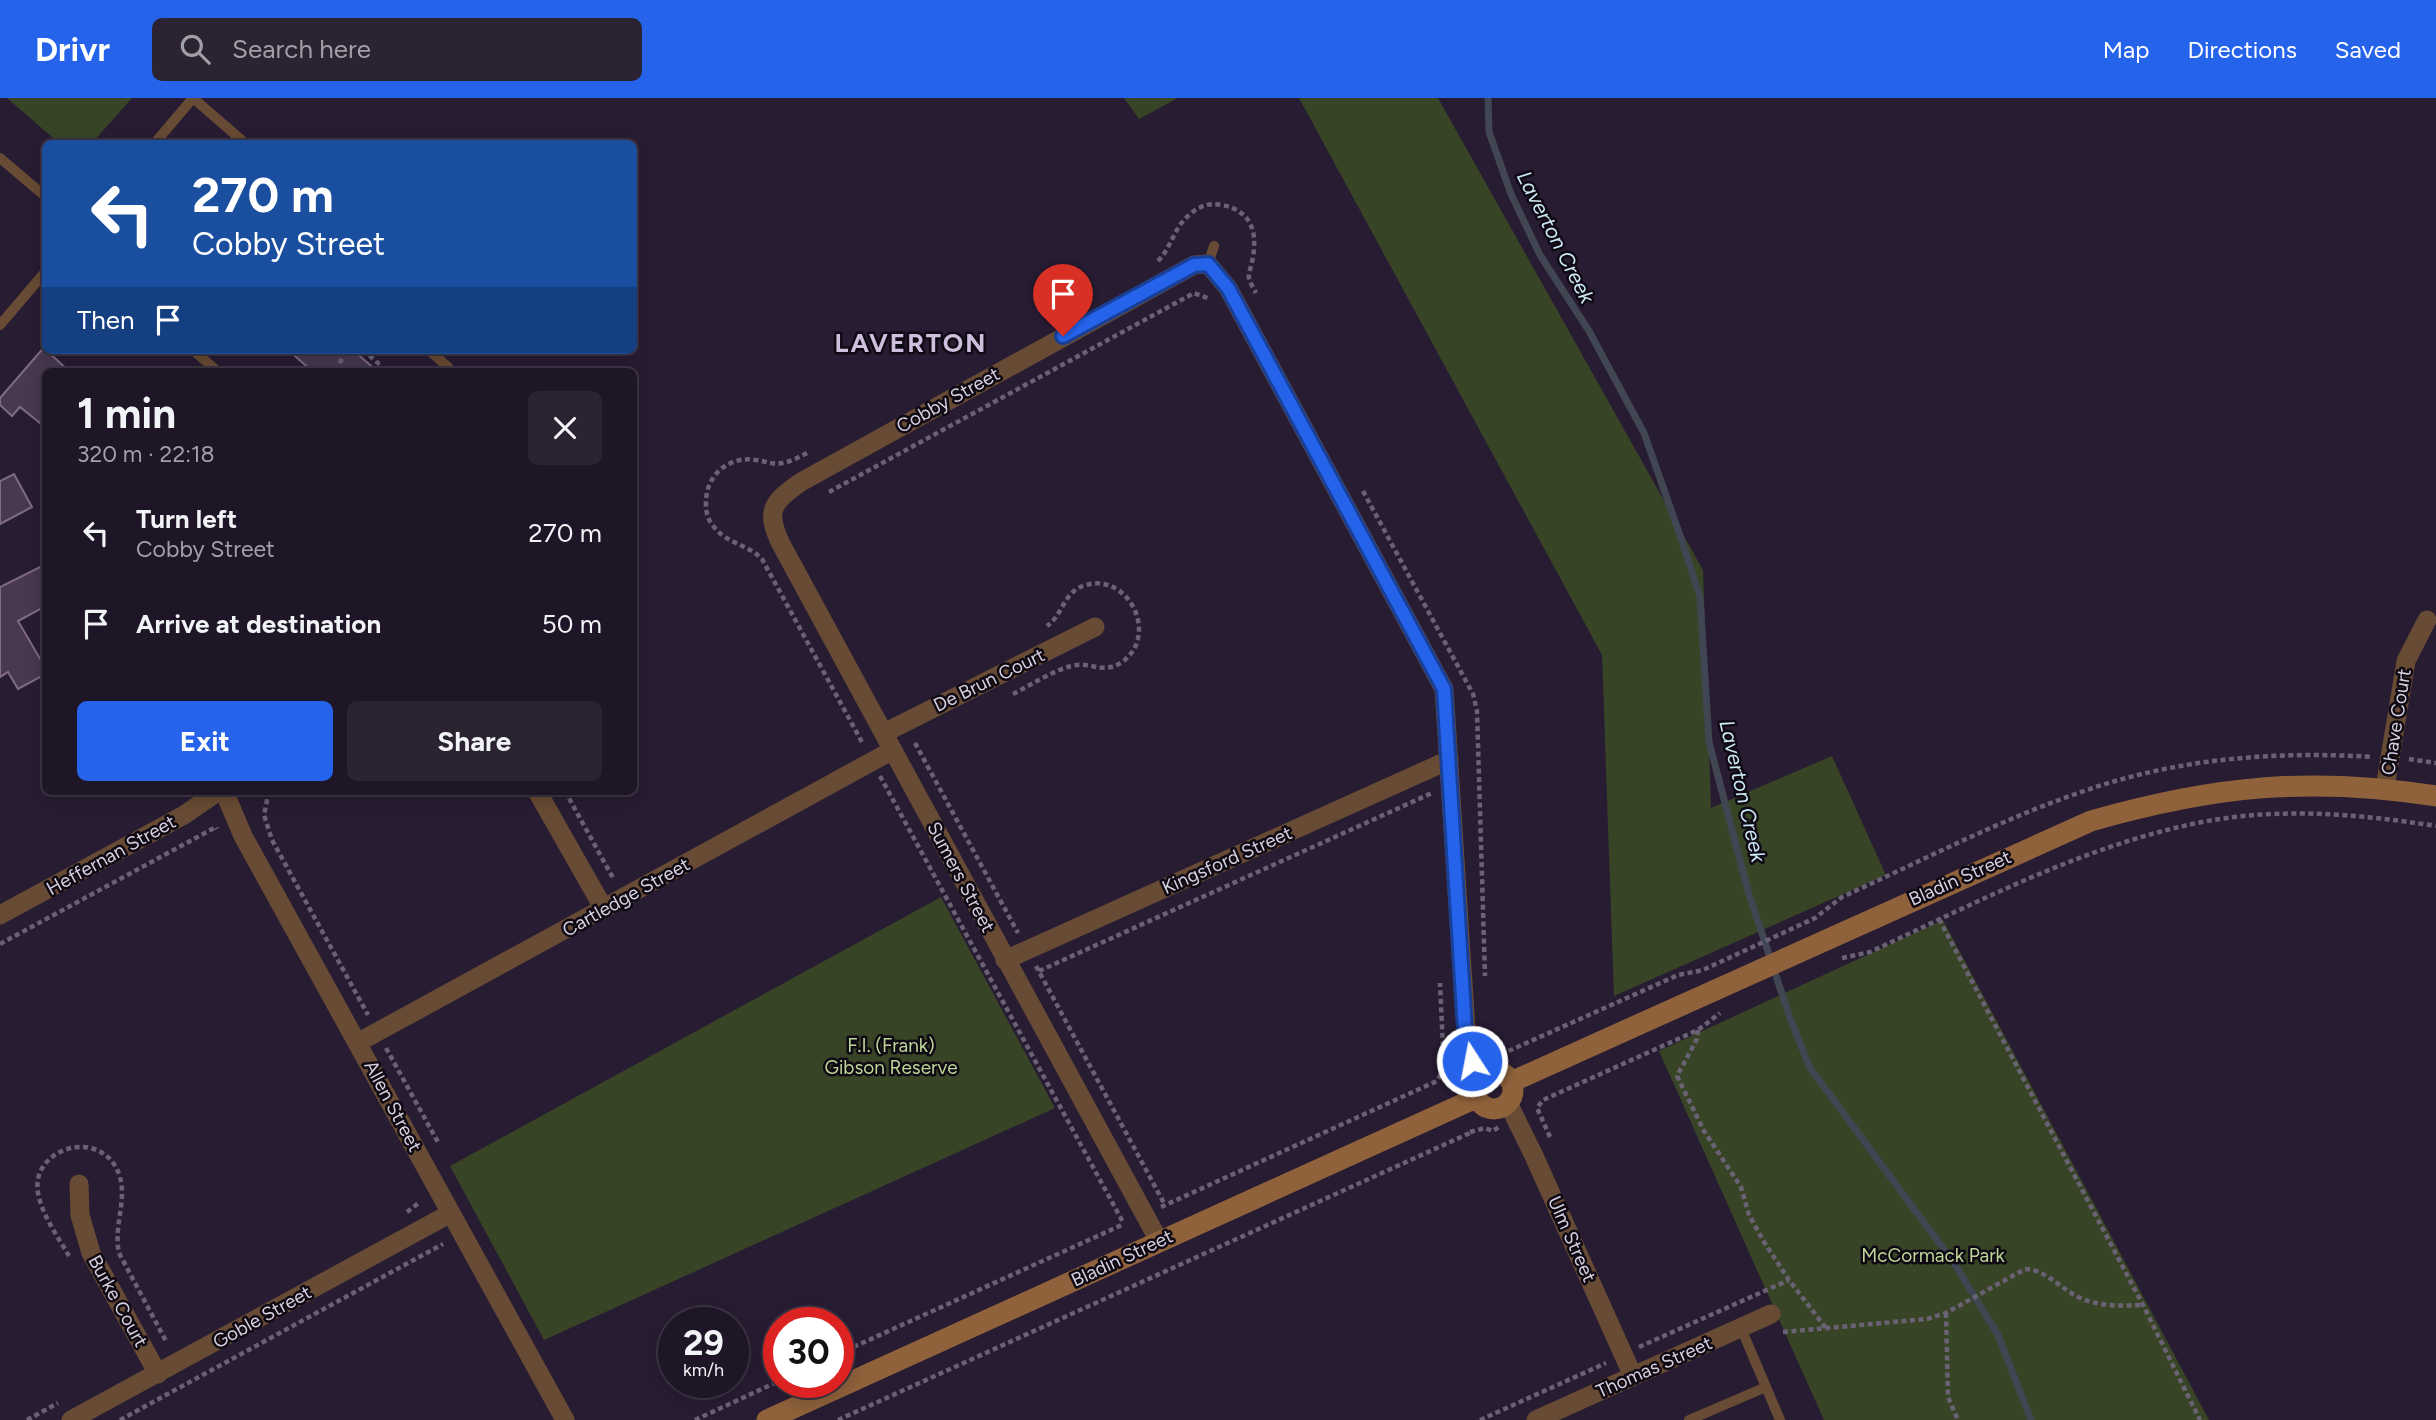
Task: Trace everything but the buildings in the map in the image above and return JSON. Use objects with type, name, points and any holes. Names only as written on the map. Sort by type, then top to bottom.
[{"type":"street","name":"Cobby Street","points":[[772,511],[782,495],[801,482],[1211,255],[1444,689],[1440,764]]},
{"type":"street","name":"Sumers Street","points":[[772,511],[773,528],[781,544],[1159,1241]]},
{"type":"street","name":"Chave Court","points":[[2385,788],[2406,661],[2427,620]]},
{"type":"street","name":"De Brun Court","points":[[889,742],[1095,627]]},
{"type":"street","name":"Cartledge Street","points":[[359,1042],[873,762],[889,742]]},
{"type":"street","name":"Kingsford Street","points":[[1005,960],[1440,764]]},
{"type":"street","points":[[1440,764],[1465,1030],[1472,1061],[1485,1065],[1498,1072],[1509,1093],[1497,1109],[1490,1109],[1476,1098],[1475,1086],[1485,1065]]},
{"type":"street","name":"Bladin Street","points":[[1509,1093],[1690,1000],[2091,821],[2182,797],[2279,785],[2345,785],[2436,796]]},
{"type":"street","name":"Heffernan Street","points":[[0,915],[216,795]]},
{"type":"street","name":"Allen Street","points":[[224,795],[243,836],[359,1042],[565,1420]]},
{"type":"street","points":[[539,795],[604,909]]},
{"type":"street","name":"Ulm Street","points":[[1509,1093],[1534,1156],[1633,1376]]},
{"type":"street","name":"Bladin Street","points":[[767,1420],[1476,1098]]},
{"type":"street","name":"Burke Court","points":[[79,1184],[80,1215],[91,1253],[158,1374]]},
{"type":"street","name":"Goble Street","points":[[71,1420],[451,1213]]},
{"type":"street","name":"Thomas Street","points":[[1536,1420],[1771,1314]]},
{"type":"lane","points":[[157,140],[193,98],[241,140]]},
{"type":"lane","points":[[0,158],[42,194]]},
{"type":"lane","points":[[0,325],[42,276]]},
{"type":"lane","points":[[198,354],[214,368]]},
{"type":"lane","points":[[433,354],[447,368]]},
{"type":"lane","points":[[1741,1328],[1780,1420]]},
{"type":"lane","points":[[1689,1420],[1766,1387]]},
{"type":"path","points":[[1157,262],[1168,251],[1185,218],[1195,210],[1217,203],[1230,206],[1244,214],[1254,227],[1256,243],[1249,277],[1258,297]]},
{"type":"path","points":[[827,494],[1194,293],[1210,299],[1216,311]]},
{"type":"path","points":[[368,354],[378,363],[374,368]]},
{"type":"path","points":[[816,449],[783,463],[754,459],[729,463],[716,472],[709,484],[705,503],[708,519],[719,533],[752,549],[762,559],[1124,1224]]},
{"type":"path","points":[[1362,489],[1473,694],[1476,711],[1486,986]]},
{"type":"path","points":[[915,743],[1165,1205]]},
{"type":"path","points":[[1433,806],[1433,792],[1440,764]]},
{"type":"path","points":[[1039,971],[1433,792]]},
{"type":"path","points":[[268,795],[264,815],[272,840],[440,1146]]},
{"type":"path","points":[[567,795],[613,878]]},
{"type":"path","points":[[1849,957],[1870,952],[2067,862],[2111,846],[2204,822],[2266,815],[2326,814],[2436,826]]},
{"type":"path","points":[[0,944],[216,827],[222,839]]},
{"type":"path","points":[[1926,893],[2143,1305],[2200,1420]]},
{"type":"path","points":[[1485,1065],[1678,975],[1703,970],[1815,918],[1825,909]]},
{"type":"path","points":[[854,1347],[1437,1082],[1444,1069],[1440,978]]},
{"type":"path","points":[[1537,1108],[1543,1100],[1701,1029],[1677,1076],[1704,1131],[1741,1187],[1755,1226],[1789,1280],[1826,1329]]},
{"type":"path","points":[[838,1420],[1470,1133]]},
{"type":"path","points":[[413,1190],[449,1256]]},
{"type":"path","points":[[120,1420],[443,1244]]},
{"type":"path","points":[[1749,1347],[1785,1331],[1927,1319],[1947,1313],[2018,1271],[2033,1269],[2090,1301],[2117,1306],[2143,1305]]},
{"type":"path","points":[[1947,1313],[1948,1397],[1958,1420]]},
{"type":"path","points":[[695,1420],[763,1388]]},
{"type":"green space","points":[[7,98],[132,98],[95,140],[55,140]]},
{"type":"green space","points":[[1124,98],[1178,98],[1139,119]]},
{"type":"green space","points":[[1299,98],[1438,98],[1703,570],[1711,808],[1832,756],[1886,875],[1614,996],[1602,655]]},
{"type":"green space","name":"F.I. (Frank) Gibson Reserve","points":[[941,897],[1055,1108],[544,1340],[450,1166]]},
{"type":"green space","name":"McCormack Park","points":[[1943,920],[2209,1420],[1824,1420],[1659,1051]]},
{"type":"waterway","name":"Laverton Creek","points":[[1488,98],[1489,132],[1511,194],[1540,255],[1589,331],[1644,433],[1682,541],[1700,597],[1709,742],[1748,891],[1790,1018],[1810,1068],[1954,1263],[1998,1335],[2031,1420]]},
{"type":"district","name":"LAVERTON","points":[[911,343]]},
{"type":"route","points":[[1063,336],[1194,265],[1208,264],[1228,288],[1444,689],[1465,1030],[1472,1061]]}]
